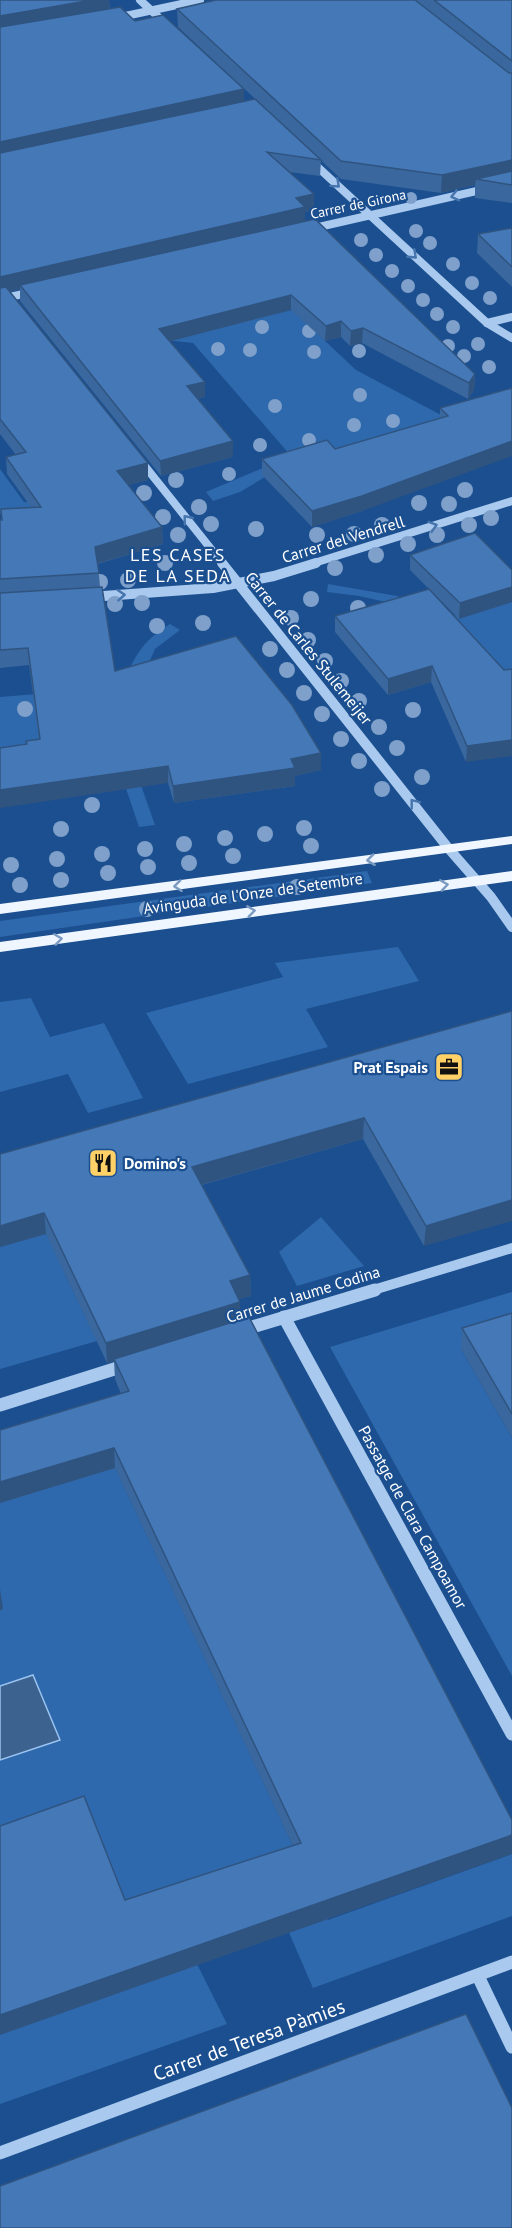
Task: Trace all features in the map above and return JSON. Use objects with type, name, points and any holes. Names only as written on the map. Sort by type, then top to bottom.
[{"type":"main road","name":"Avinguda de l'Onze de Setembre","points":[[0,909],[512,840]]},
{"type":"main road","name":"Avinguda de l'Onze de Setembre","points":[[0,947],[512,876]]},
{"type":"street","points":[[140,0],[175,32]]},
{"type":"street","points":[[108,19],[200,0]]},
{"type":"street","points":[[307,157],[487,323],[512,338]]},
{"type":"street","name":"Carrer de Girona","points":[[295,232],[512,183]]},
{"type":"street","points":[[5,298],[44,289]]},
{"type":"street","points":[[5,298],[16,306]]},
{"type":"street","points":[[487,323],[512,317]]},
{"type":"street","name":"Carrer de Carles Stulemeijer","points":[[133,451],[512,927]]},
{"type":"street","name":"Carrer del Vendrell","points":[[79,598],[180,591],[238,584],[274,576],[512,501]]},
{"type":"street","name":"Carrer de Jaume Codina","points":[[227,1334],[512,1248]]},
{"type":"street","name":"Passatge de Clara Campoamor","points":[[284,1317],[512,1734]]},
{"type":"street","points":[[0,1405],[136,1363]]},
{"type":"street","name":"Carrer de Teresa Pàmies","points":[[0,2153],[512,1962]]},
{"type":"street","points":[[478,1976],[512,2047]]},
{"type":"shaded area","points":[[292,310],[356,370],[443,416],[485,405],[265,477],[240,492],[213,501],[206,492],[291,456],[193,343],[166,340]]},
{"type":"shaded area","points":[[0,469],[24,502],[52,501],[53,510],[0,514]]},
{"type":"shaded area","points":[[328,584],[397,596],[459,617],[512,602],[512,684],[399,605],[327,592]]},
{"type":"shaded area","points":[[170,624],[180,630],[155,649],[142,679],[124,737],[155,825],[139,827],[109,738],[0,752],[0,697],[121,687],[145,644]]},
{"type":"shaded area","points":[[367,871],[372,883],[0,937],[0,921]]},
{"type":"shaded area","points":[[398,947],[419,981],[306,1009],[328,1047],[188,1084],[146,1013],[283,977],[275,963]]},
{"type":"shaded area","points":[[31,998],[50,1037],[104,1023],[143,1098],[88,1113],[68,1074],[0,1092],[0,1002]]},
{"type":"shaded area","points":[[321,1217],[364,1266],[297,1286],[279,1252]]},
{"type":"shaded area","points":[[94,1220],[65,1274],[97,1341],[0,1369],[0,1247]]},
{"type":"shaded area","points":[[512,1292],[512,1333],[461,1349],[512,1438],[512,1676],[330,1347]]},
{"type":"shaded area","points":[[94,1423],[328,1920],[512,1854],[512,1916],[313,1988],[264,1875],[197,1964],[227,2024],[0,2104],[0,1610],[2,1609],[0,1602],[0,1493]]},
{"type":"shaded area","points":[[33,1675],[60,1740],[0,1760],[0,1686]]},
{"type":"building","points":[[0,0],[92,0],[0,16]]},
{"type":"building","points":[[216,0],[415,0],[509,73],[512,73],[512,160],[442,175],[341,161],[177,9]]},
{"type":"building","points":[[434,0],[512,0],[512,61]]},
{"type":"building","points":[[120,7],[135,21],[163,15],[244,89],[0,142],[0,27]]},
{"type":"building","points":[[255,99],[321,160],[267,152],[314,194],[296,198],[305,207],[0,277],[0,153]]},
{"type":"building","points":[[512,171],[512,185],[476,179]]},
{"type":"building","points":[[315,219],[475,374],[469,383],[363,328],[351,331],[341,321],[326,326],[291,295],[159,329],[205,382],[187,386],[233,441],[160,461],[20,285]]},
{"type":"building","points":[[512,228],[512,267],[478,234]]},
{"type":"building","points":[[6,287],[148,463],[117,471],[162,527],[95,547],[99,573],[0,579],[1,509],[41,507],[6,457],[26,452],[0,419],[0,288]]},
{"type":"building","points":[[512,388],[512,441],[362,496],[312,511],[262,459],[327,440],[335,449],[448,416],[440,408]]},
{"type":"building","points":[[475,533],[512,570],[512,587],[460,603],[410,555]]},
{"type":"building","points":[[102,587],[115,671],[236,636],[292,705],[321,753],[291,759],[295,768],[173,786],[168,766],[0,790],[0,748],[27,744],[26,741],[40,739],[28,648],[0,650],[0,593]]},
{"type":"building","points":[[429,589],[504,670],[512,669],[512,740],[467,746],[432,666],[388,679],[335,616]]},
{"type":"building","points":[[512,1011],[512,1200],[426,1226],[364,1118],[192,1167],[250,1275],[230,1281],[240,1302],[106,1343],[44,1213],[0,1226],[0,1154]]},
{"type":"building","points":[[512,1313],[512,1414],[462,1328]]},
{"type":"building","points":[[249,1317],[512,1820],[512,1835],[0,2015],[0,1826],[84,1796],[125,1900],[301,1843],[114,1448],[0,1482],[0,1430],[129,1391],[114,1359]]},
{"type":"building","points":[[466,2014],[512,2108],[512,2228],[0,2228],[0,2186]]},
{"type":"place","name":"Prat Espais","points":[[449,1067]]},
{"type":"place","name":"Domino's","points":[[103,1163]]},
{"type":"district","name":"LES CASES DE LA SEDA","points":[[178,565]]}]
